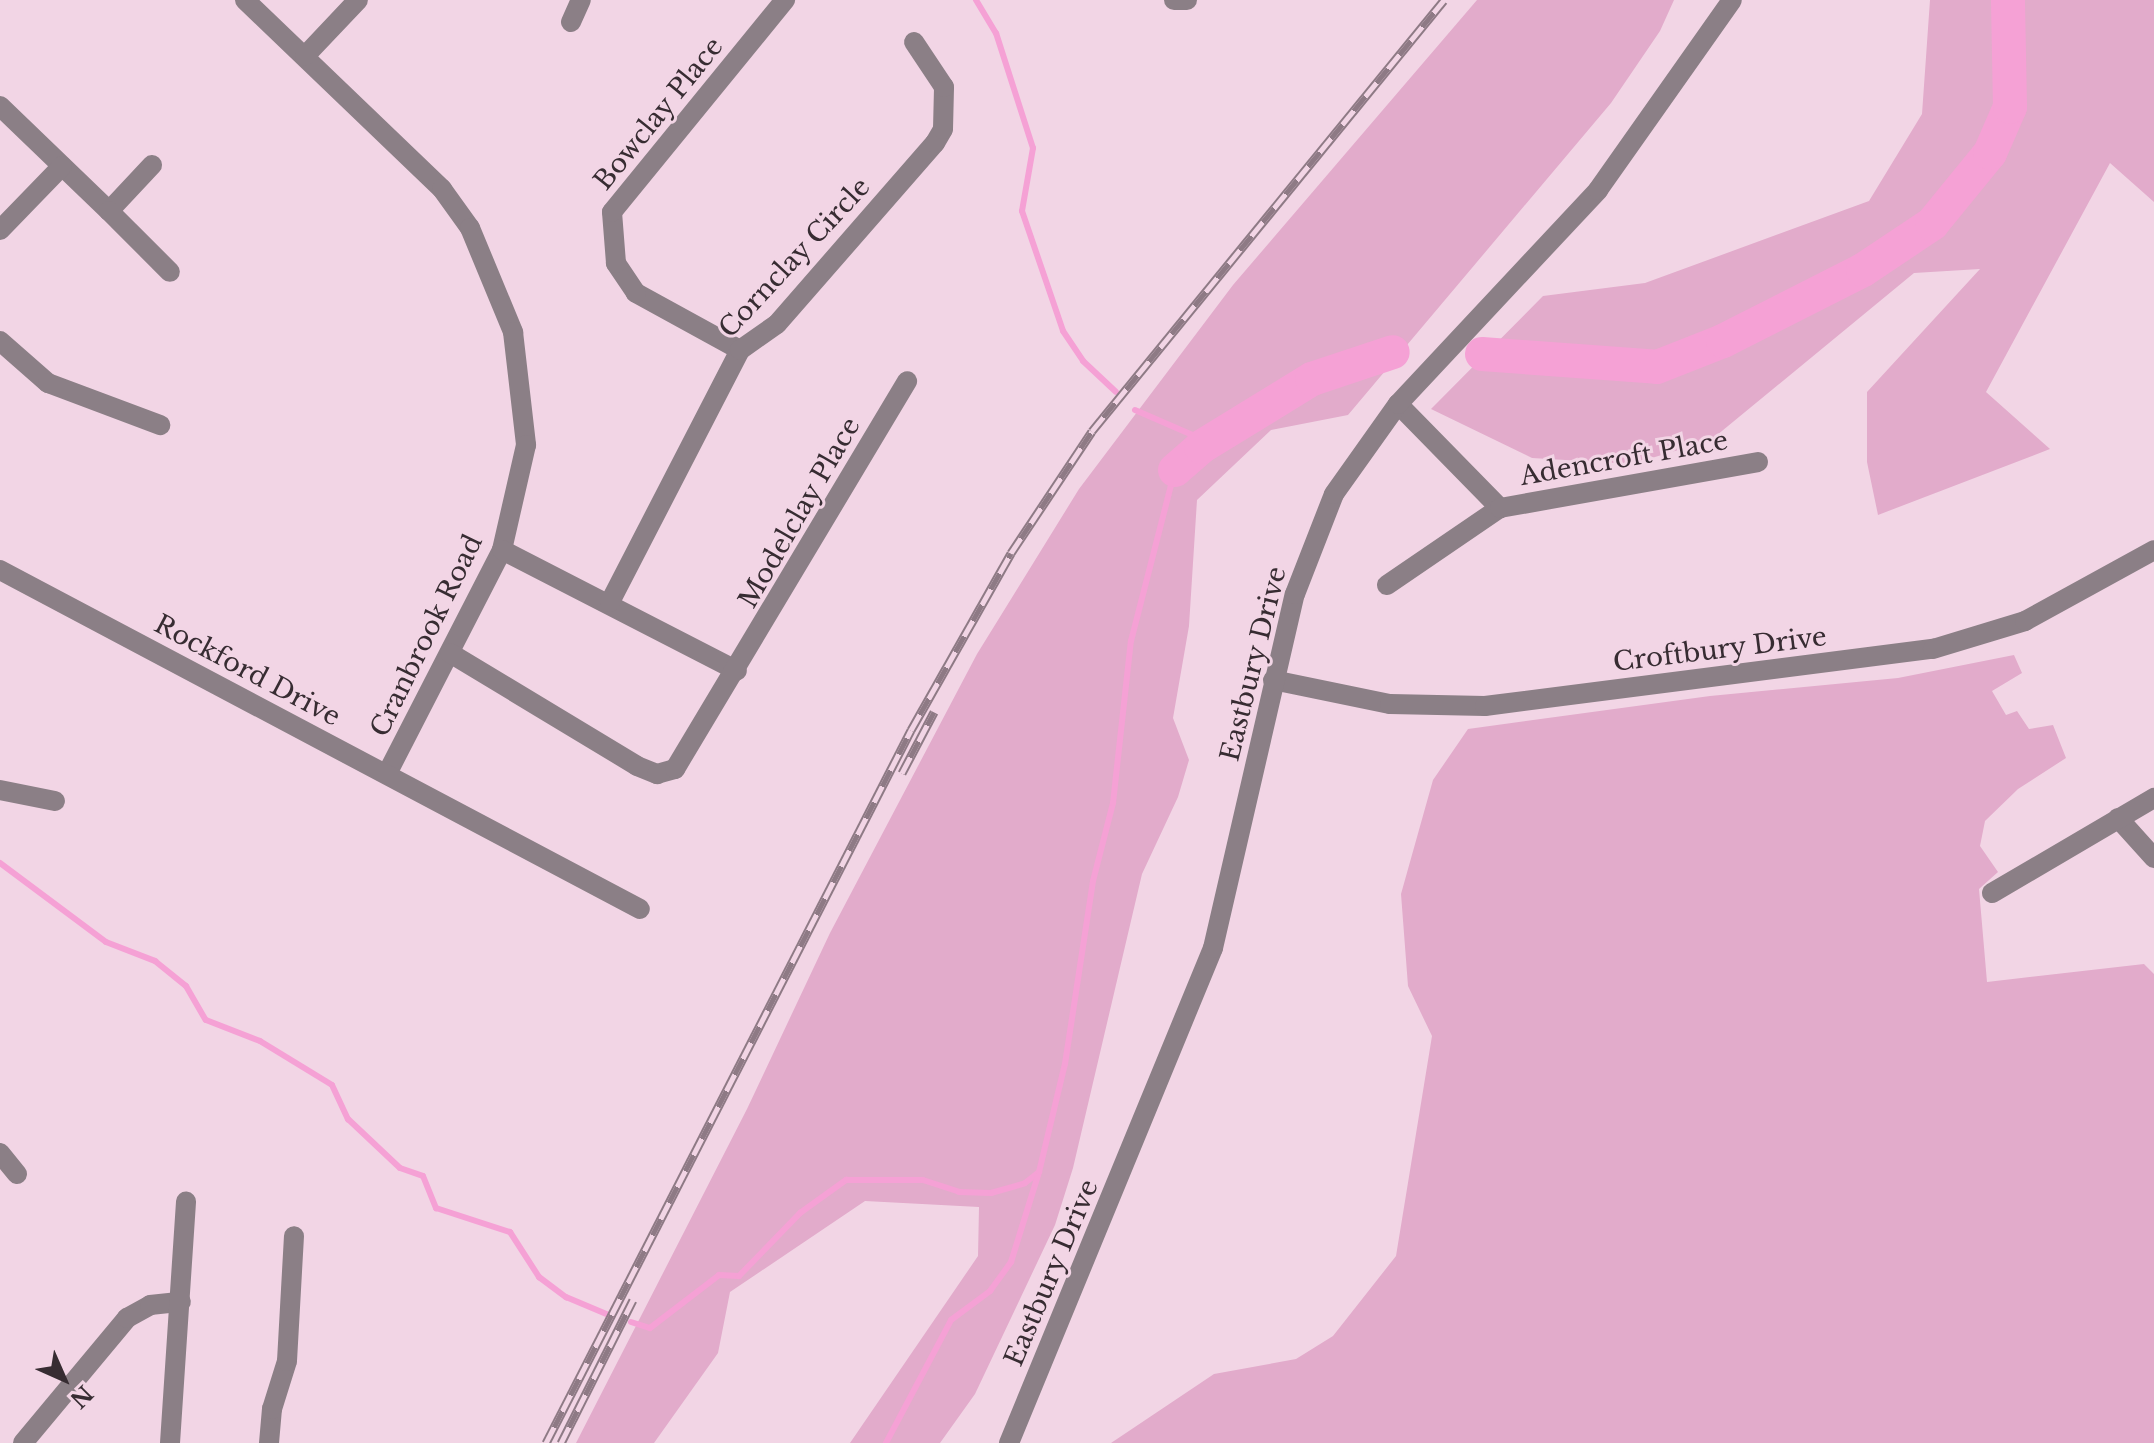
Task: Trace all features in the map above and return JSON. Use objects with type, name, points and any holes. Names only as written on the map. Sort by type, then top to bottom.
[{"type":"street","name":"Cranbrook Road","points":[[245,0],[442,189],[470,228],[498,284],[513,332],[526,445],[502,550],[387,774]]},
{"type":"street","points":[[305,56],[358,0]]},
{"type":"street","points":[[571,22],[581,0]]},
{"type":"street","name":"Bowclay Place","points":[[740,350],[636,293],[616,263],[612,212],[785,0]]},
{"type":"street","points":[[1174,0],[1187,0]]},
{"type":"street","name":"Eastbury Drive","points":[[1009,1443],[1213,948],[1295,594],[1334,494],[1398,404],[1598,190],[1732,0]]},
{"type":"street","name":"Cornclay Circle","points":[[610,602],[740,350],[777,324],[935,143],[943,129],[944,87],[914,42]]},
{"type":"street","points":[[0,106],[170,272]]},
{"type":"street","points":[[109,211],[152,165]]},
{"type":"street","points":[[0,230],[62,166]]},
{"type":"street","points":[[0,341],[48,383],[160,425]]},
{"type":"street","name":"Modelclay Place","points":[[450,653],[657,774],[675,769],[685,758],[907,381]]},
{"type":"street","name":"Adencroft Place","points":[[1398,404],[1500,508]]},
{"type":"street","name":"Adencroft Place","points":[[1387,585],[1500,508],[1758,462]]},
{"type":"street","points":[[502,550],[610,602],[737,671]]},
{"type":"street","name":"Croftbury Drive","points":[[1273,680],[1390,704],[1485,706],[1933,649],[2025,621],[2154,550]]},
{"type":"street","name":"Rockford Drive","points":[[0,570],[640,909]]},
{"type":"street","points":[[0,790],[55,801]]},
{"type":"street","points":[[1992,893],[2154,798]]},
{"type":"street","points":[[2118,818],[2154,858]]},
{"type":"street","points":[[0,1153],[17,1174]]},
{"type":"street","points":[[170,1443],[186,1202]]},
{"type":"street","points":[[269,1443],[272,1409],[287,1361],[294,1236]]},
{"type":"street","points":[[23,1443],[127,1318],[150,1305],[181,1302]]},
{"type":"shaded area","points":[[1477,0],[1674,0],[1660,31],[1611,103],[1348,415],[1271,430],[1197,500],[1189,626],[1173,718],[1189,760],[1178,797],[1142,874],[1073,1168],[1055,1225],[975,1394],[940,1443],[850,1443],[978,1256],[979,1207],[865,1201],[730,1292],[718,1353],[654,1443],[576,1443],[747,1109],[830,933],[977,654],[1079,489],[1233,285]]},
{"type":"shaded area","points":[[1930,0],[2154,0],[2154,202],[2110,163],[1986,392],[2050,449],[1878,515],[1867,462],[1867,392],[1980,269],[1914,273],[1711,440],[1632,464],[1532,458],[1431,409],[1543,296],[1645,283],[1869,201],[1922,114]]},
{"type":"shaded area","points":[[2014,655],[2022,673],[1992,691],[2006,715],[2017,711],[2029,729],[2053,725],[2066,758],[2018,789],[1985,821],[1980,846],[1998,872],[1979,889],[1987,982],[2144,964],[2154,974],[2154,1443],[1111,1443],[1214,1374],[1296,1359],[1333,1336],[1396,1256],[1432,1036],[1408,986],[1401,894],[1433,780],[1468,729],[1710,696],[1898,678]]},
{"type":"waterway","points":[[976,0],[996,33],[1033,148],[1022,211],[1063,331],[1083,361],[1116,392]]},
{"type":"waterway","points":[[1482,354],[1657,367],[1723,341],[1863,270],[1932,224],[1990,153],[2010,107],[2008,0]]},
{"type":"waterway","points":[[1175,470],[1201,447],[1312,379],[1393,352]]},
{"type":"waterway","points":[[1135,410],[1209,442]]},
{"type":"waterway","points":[[886,1443],[951,1320],[990,1291],[1011,1262],[1039,1172],[1065,1064],[1093,881],[1113,803],[1131,641],[1175,470]]},
{"type":"waterway","points":[[0,863],[106,942],[155,961],[186,986],[206,1020],[260,1041],[332,1085],[348,1119],[400,1168],[423,1176],[436,1208],[510,1232],[539,1277],[566,1297],[611,1316]]},
{"type":"waterway","points":[[631,1322],[650,1328],[719,1275],[739,1276],[800,1213],[846,1180],[923,1180],[959,1192],[991,1193],[1025,1183],[1039,1172]]},
{"type":"railway","points":[[546,1443],[911,730],[1011,553],[1092,431],[1444,0]]},
{"type":"railway","points":[[902,773],[934,712]]},
{"type":"railway","points":[[561,1443],[633,1300]]}]
